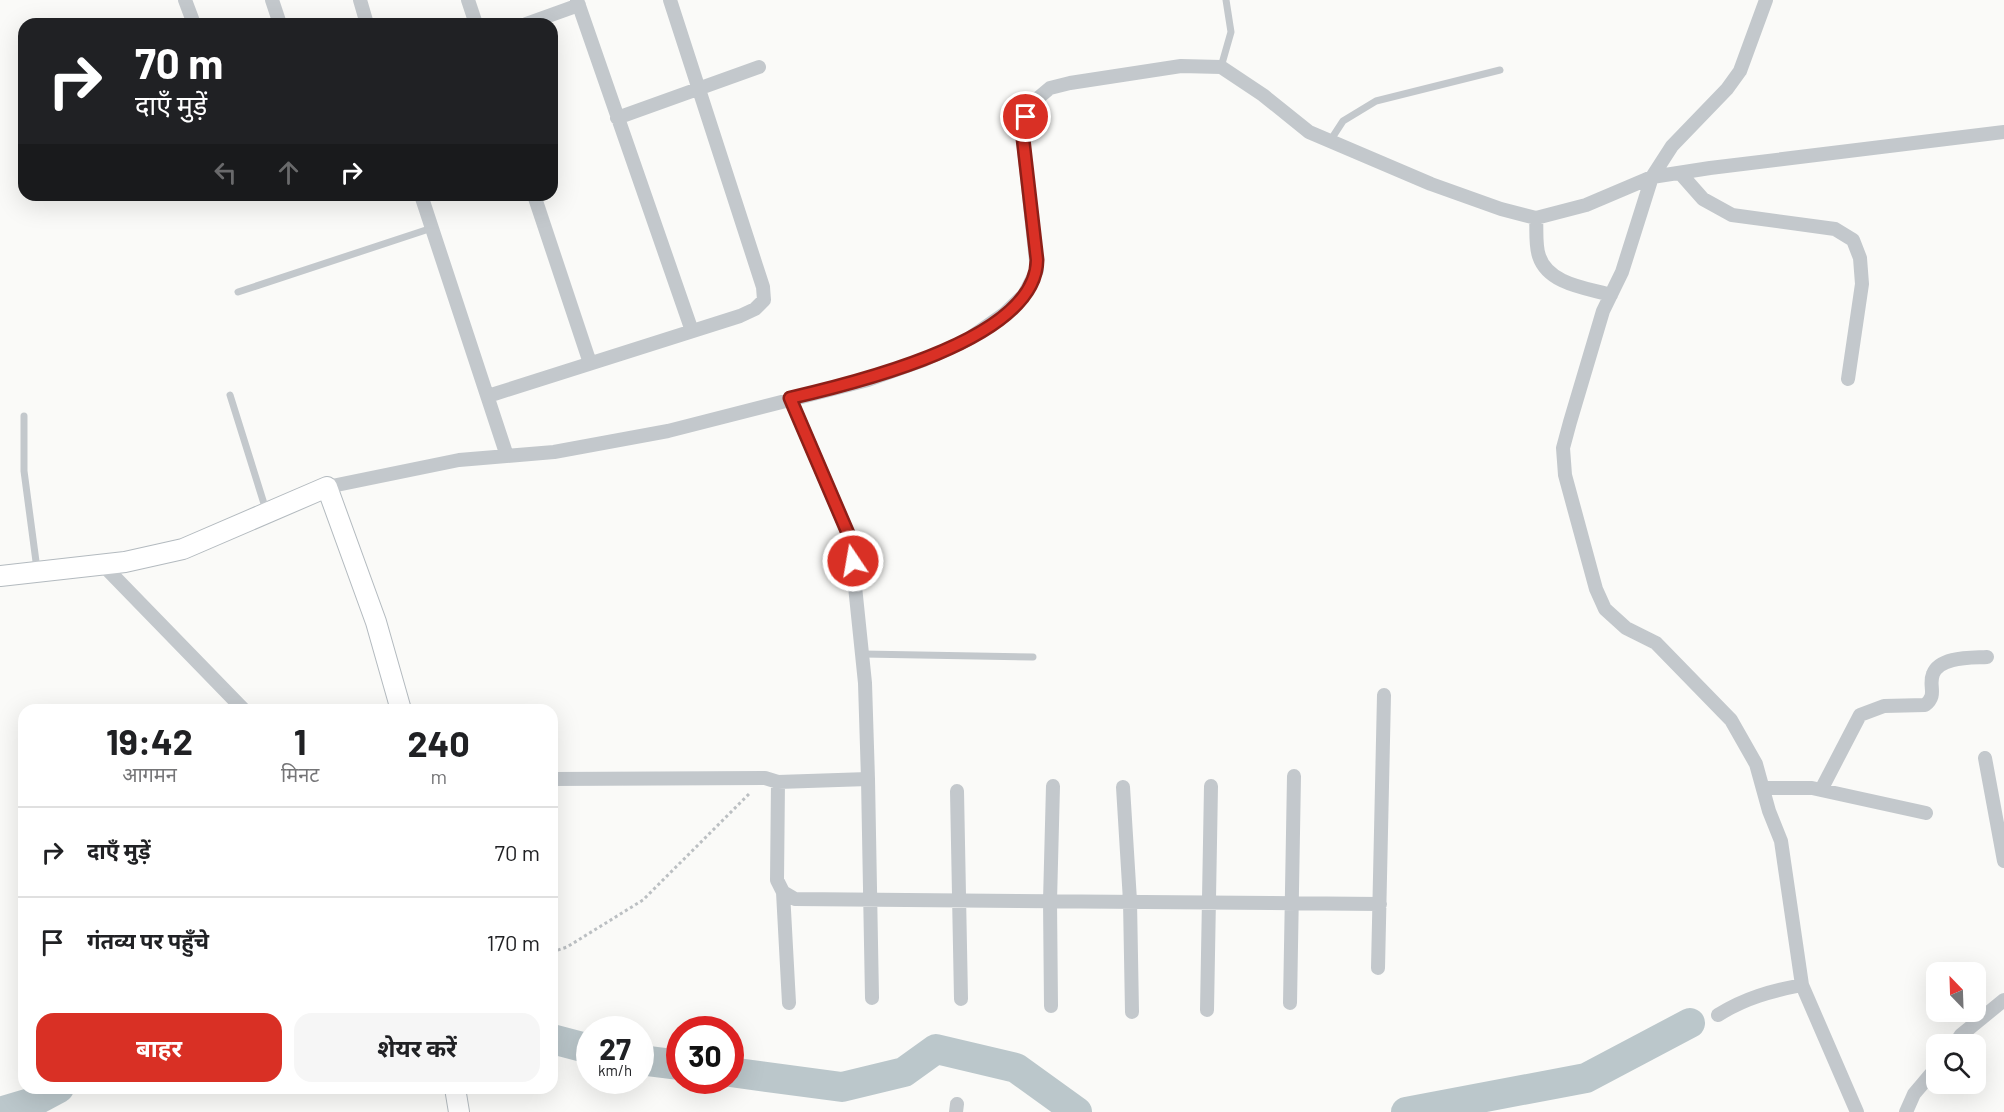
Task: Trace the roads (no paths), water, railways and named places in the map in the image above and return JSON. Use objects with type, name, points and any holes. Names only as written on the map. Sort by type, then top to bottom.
[{"type":"street","points":[[185,0],[192,18]]},
{"type":"street","points":[[272,0],[278,18]]},
{"type":"street","points":[[360,0],[365,18]]},
{"type":"street","points":[[468,0],[474,18]]},
{"type":"street","points":[[488,396],[748,313],[764,300],[763,287],[670,0]]},
{"type":"street","points":[[1766,0],[1740,70],[1727,89],[1672,146],[1652,177],[1622,273],[1603,311],[1563,448],[1565,475],[1596,589],[1605,609],[1626,628],[1656,643],[1731,720],[1756,764],[1769,810],[1781,841],[1802,985],[1857,1112]]},
{"type":"street","points":[[541,18],[578,3],[692,331]]},
{"type":"street","points":[[0,576],[103,565],[183,549],[327,487],[459,459],[554,452],[668,431],[790,398],[868,380],[924,360],[968,340],[1004,315],[1024,295],[1037,270],[1022,130],[1031,104],[1050,88],[1181,66],[1221,67],[1263,95],[1309,132],[1431,184],[1501,209],[1536,218],[1586,205],[1652,177],[1869,150],[1984,132],[2004,132]]},
{"type":"street","points":[[617,118],[759,67]]},
{"type":"street","points":[[1680,173],[1703,199],[1731,215],[1834,229],[1852,240],[1860,258],[1862,284],[1848,379]]},
{"type":"street","points":[[423,201],[507,456]]},
{"type":"street","points":[[536,201],[591,363]]},
{"type":"street","points":[[1536,218],[1539,256],[1556,279],[1611,295]]},
{"type":"street","points":[[790,398],[850,538],[863,654],[872,998]]},
{"type":"street","points":[[327,487],[376,622],[399,704]]},
{"type":"street","points":[[103,565],[238,704]]},
{"type":"street","points":[[1821,790],[1860,715],[1884,706],[1925,705],[1931,701],[1932,675],[1936,669],[1951,660],[1987,657]]},
{"type":"street","points":[[1378,968],[1384,695]]},
{"type":"street","points":[[1985,758],[2004,861]]},
{"type":"street","points":[[1290,1003],[1294,903],[1294,776]]},
{"type":"street","points":[[558,779],[867,779]]},
{"type":"street","points":[[771,780],[777,880],[783,892],[789,1003]]},
{"type":"street","points":[[1051,1006],[1050,901],[1053,786]]},
{"type":"street","points":[[1207,1010],[1207,902],[1211,786]]},
{"type":"street","points":[[1123,787],[1130,902],[1132,1012]]},
{"type":"street","points":[[1763,788],[1821,790],[1926,813]]},
{"type":"street","points":[[957,792],[961,999]]},
{"type":"street","points":[[783,892],[795,899],[1380,904]]},
{"type":"street","points":[[1718,1015],[1738,1002],[1761,993],[1802,985]]},
{"type":"street","points":[[1962,1034],[2004,1000]]},
{"type":"street","points":[[1906,1112],[1914,1094],[1926,1080]]},
{"type":"street","points":[[456,1094],[459,1112]]},
{"type":"lane","points":[[1221,67],[1231,32],[1226,0]]},
{"type":"lane","points":[[1330,141],[1343,121],[1376,101],[1500,70]]},
{"type":"lane","points":[[238,292],[432,228]]},
{"type":"lane","points":[[230,395],[266,513]]},
{"type":"lane","points":[[24,416],[24,471],[38,572]]},
{"type":"lane","points":[[863,654],[1033,657]]},
{"type":"waterway","points":[[1406,1112],[1586,1078],[1690,1023]]},
{"type":"waterway","points":[[558,1041],[576,1045]]},
{"type":"waterway","points":[[744,1074],[842,1087],[904,1072],[936,1049],[1016,1068],[1077,1112]]},
{"type":"waterway","points":[[654,1062],[666,1063]]},
{"type":"waterway","points":[[0,1112],[33,1102],[48,1094]]},
{"type":"waterway","points":[[1476,1099],[1476,1112]]}]
